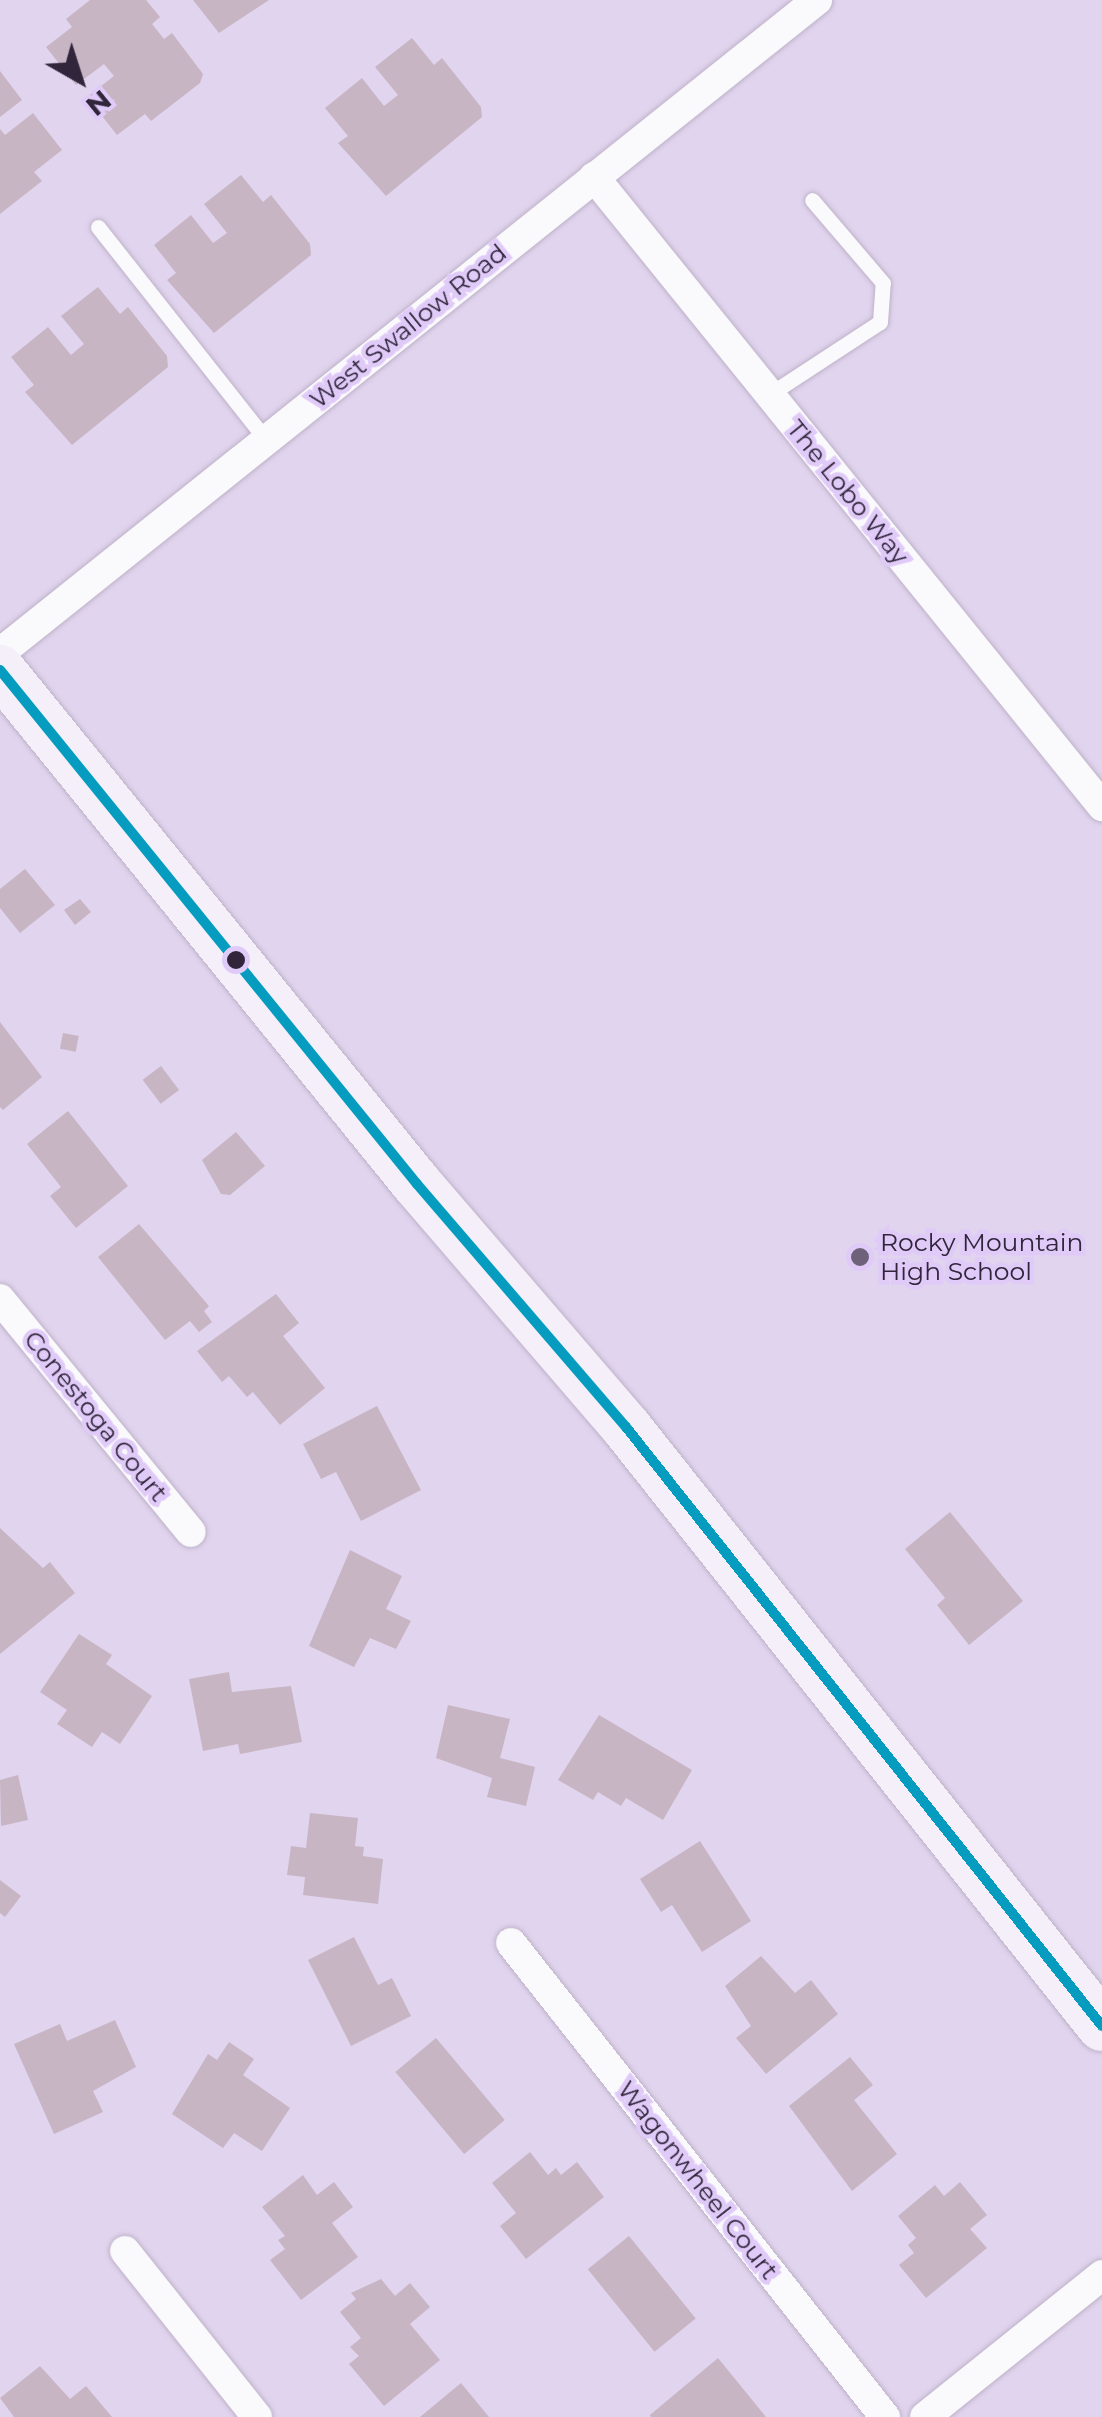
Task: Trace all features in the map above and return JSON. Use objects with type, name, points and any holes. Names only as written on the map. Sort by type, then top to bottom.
[{"type":"main road","points":[[0,670],[417,1184],[626,1427],[1102,2026]]},
{"type":"street","name":"West Swallow Road","points":[[0,653],[817,0]]},
{"type":"street","name":"The Lobo Way","points":[[594,177],[1102,806]]},
{"type":"street","name":"Conestoga Court","points":[[0,1299],[191,1532]]},
{"type":"street","name":"Wagonwheel Court","points":[[511,1943],[885,2417]]},
{"type":"street","points":[[126,2251],[256,2417]]},
{"type":"street","points":[[925,2417],[1102,2275]]},
{"type":"lane","points":[[770,394],[880,322],[883,283],[812,200]]},
{"type":"lane","points":[[98,227],[266,440]]},
{"type":"building","points":[[90,0],[146,0],[160,17],[152,24],[164,39],[172,33],[203,74],[200,83],[151,121],[145,114],[117,135],[87,97],[114,76],[104,64],[76,85],[46,47],[72,27],[66,19]]},
{"type":"building","points":[[193,0],[269,0],[219,33]]},
{"type":"building","points":[[412,38],[434,65],[442,58],[481,107],[482,117],[386,196],[338,143],[348,136],[325,108],[362,78],[384,106],[398,95],[375,67]]},
{"type":"building","points":[[0,71],[22,100],[0,117]]},
{"type":"building","points":[[33,113],[62,150],[34,172],[42,181],[0,214],[0,129],[5,135]]},
{"type":"building","points":[[241,175],[263,202],[271,195],[310,244],[311,255],[214,333],[167,280],[176,273],[154,245],[191,215],[213,243],[227,233],[204,204]]},
{"type":"building","points":[[98,287],[120,314],[128,307],[167,356],[168,367],[72,445],[25,392],[34,385],[11,357],[48,327],[71,355],[84,344],[61,316]]},
{"type":"building","points":[[25,869],[55,905],[20,933],[0,908],[0,889]]},
{"type":"building","points":[[80,899],[91,912],[75,925],[64,910]]},
{"type":"building","points":[[0,1022],[42,1077],[3,1110],[0,1107]]},
{"type":"building","points":[[63,1033],[79,1036],[76,1052],[60,1049]]},
{"type":"building","points":[[161,1066],[179,1090],[161,1104],[143,1080]]},
{"type":"building","points":[[68,1111],[128,1186],[76,1228],[50,1196],[61,1187],[27,1144]]},
{"type":"building","points":[[236,1132],[265,1166],[230,1195],[221,1194],[202,1160]]},
{"type":"building","points":[[139,1224],[209,1306],[204,1311],[212,1322],[199,1332],[190,1321],[165,1340],[98,1257]]},
{"type":"building","points":[[276,1294],[299,1323],[283,1336],[325,1388],[280,1425],[253,1392],[247,1397],[229,1376],[222,1382],[197,1351]]},
{"type":"building","points":[[377,1406],[421,1490],[361,1521],[336,1472],[321,1479],[303,1444]]},
{"type":"building","points":[[950,1512],[1023,1601],[969,1645],[937,1605],[945,1598],[905,1549]]},
{"type":"building","points":[[0,1528],[43,1568],[50,1562],[75,1593],[0,1654]]},
{"type":"building","points":[[350,1550],[402,1576],[386,1609],[411,1621],[396,1649],[370,1638],[354,1667],[309,1646]]},
{"type":"building","points":[[79,1634],[112,1655],[106,1664],[152,1696],[120,1744],[102,1732],[92,1747],[57,1724],[67,1710],[40,1692]]},
{"type":"building","points":[[229,1672],[232,1692],[291,1686],[302,1742],[240,1754],[238,1744],[203,1751],[189,1679]]},
{"type":"building","points":[[448,1705],[510,1719],[500,1758],[535,1767],[526,1806],[487,1797],[492,1778],[436,1758]]},
{"type":"building","points":[[599,1715],[692,1770],[663,1820],[626,1798],[621,1806],[598,1792],[593,1800],[558,1780]]},
{"type":"building","points":[[18,1775],[28,1820],[1,1826],[0,1780]]},
{"type":"building","points":[[310,1813],[358,1818],[355,1846],[364,1847],[363,1856],[383,1859],[378,1904],[303,1895],[305,1877],[287,1875],[291,1846],[306,1848]]},
{"type":"building","points":[[700,1841],[751,1921],[702,1952],[672,1905],[661,1912],[640,1879]]},
{"type":"building","points":[[0,1880],[21,1896],[5,1917],[0,1913]]},
{"type":"building","points":[[354,1937],[378,1985],[392,1978],[411,2016],[351,2046],[308,1960]]},
{"type":"building","points":[[761,1956],[795,1993],[811,1980],[838,2014],[766,2074],[736,2038],[751,2026],[725,1986]]},
{"type":"building","points":[[115,2020],[136,2067],[93,2091],[103,2112],[54,2134],[14,2044],[60,2024],[67,2041]]},
{"type":"building","points":[[436,2038],[505,2120],[464,2154],[395,2072]]},
{"type":"building","points":[[229,2042],[254,2059],[243,2075],[290,2108],[262,2151],[234,2133],[223,2148],[172,2114],[208,2054],[217,2060]]},
{"type":"building","points":[[850,2057],[873,2085],[854,2100],[897,2154],[852,2191],[789,2106]]},
{"type":"building","points":[[530,2152],[548,2175],[556,2168],[561,2175],[577,2162],[604,2197],[526,2259],[500,2226],[516,2213],[492,2183]]},
{"type":"building","points":[[303,2175],[317,2195],[334,2182],[353,2207],[332,2223],[358,2257],[301,2300],[270,2260],[285,2249],[278,2240],[285,2236],[262,2207]]},
{"type":"building","points":[[960,2182],[987,2215],[970,2229],[987,2248],[926,2298],[899,2265],[914,2253],[908,2245],[916,2238],[898,2216],[935,2185],[944,2196]]},
{"type":"building","points":[[629,2236],[696,2318],[655,2352],[588,2269]]},
{"type":"building","points":[[381,2279],[395,2296],[410,2283],[430,2307],[410,2324],[440,2360],[384,2406],[349,2364],[359,2356],[350,2347],[361,2338],[340,2312],[356,2299],[351,2293]]},
{"type":"building","points":[[718,2358],[766,2417],[651,2417],[650,2415]]},
{"type":"building","points":[[40,2366],[70,2399],[86,2386],[112,2417],[14,2417],[0,2398]]},
{"type":"building","points":[[461,2383],[489,2417],[420,2417]]},
{"type":"transit line","points":[[0,670],[417,1184],[626,1427],[1102,2026]]},
{"type":"place","name":"Rocky Mountain High School","points":[[860,1257]]}]
